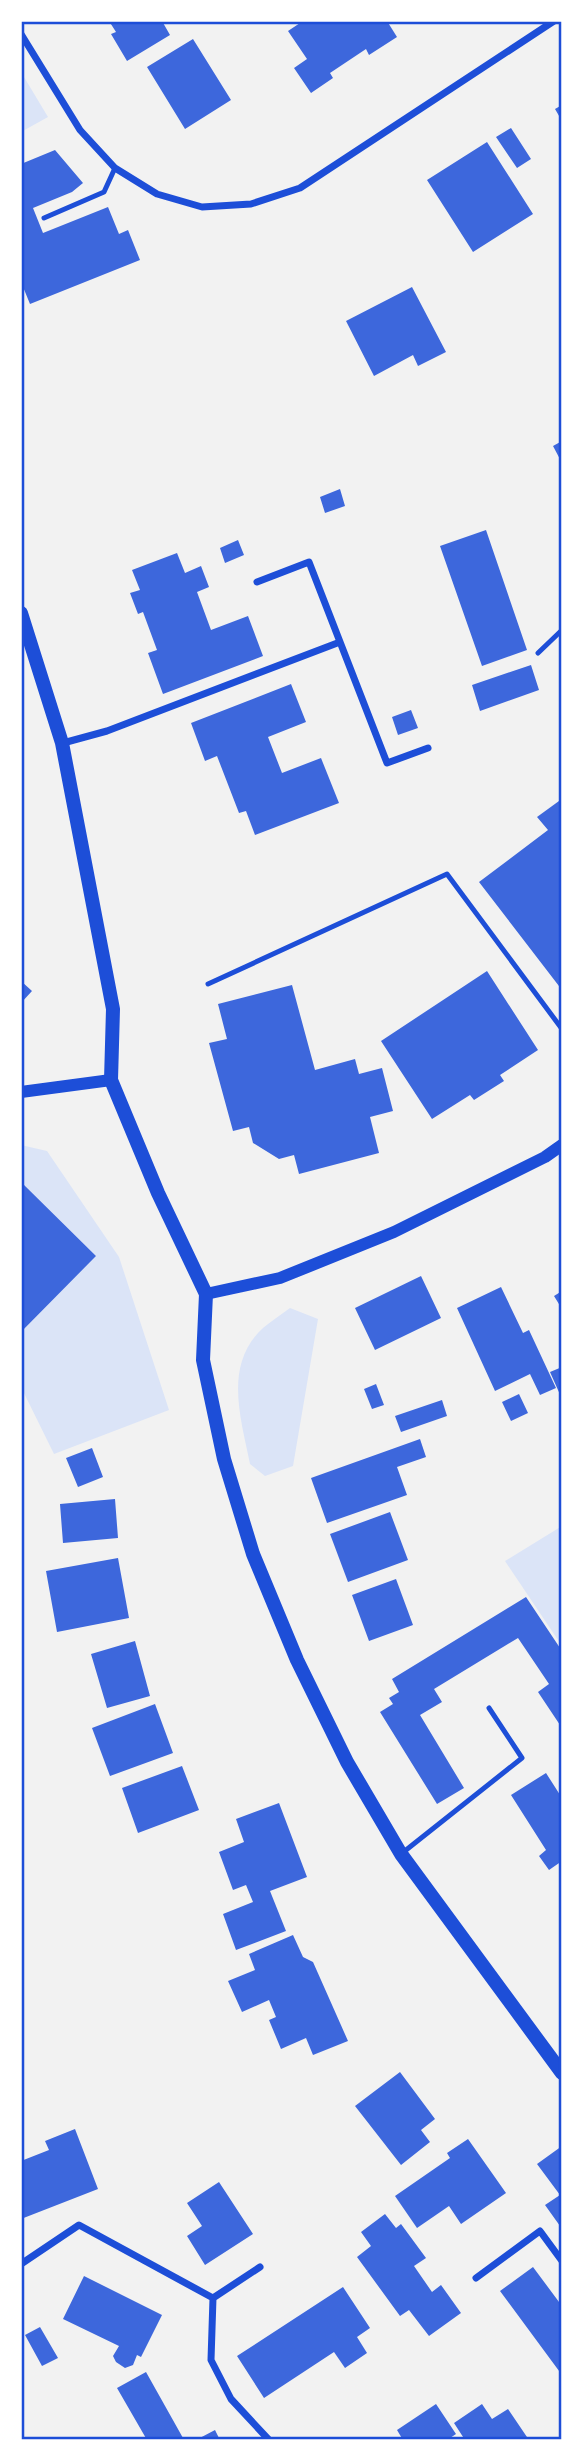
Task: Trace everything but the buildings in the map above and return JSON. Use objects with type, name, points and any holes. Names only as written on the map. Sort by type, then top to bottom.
[{"type":"main road","points":[[21,613],[62,743],[113,1009],[111,1080],[158,1193],[206,1294],[203,1360],[224,1459],[253,1554],[297,1660],[347,1762],[401,1854],[562,2073]]},
{"type":"street","points":[[21,34],[80,130],[115,168],[157,194],[202,207],[251,204],[300,188],[554,21]]},
{"type":"street","points":[[257,582],[309,562],[387,763],[428,748]]},
{"type":"street","points":[[62,743],[107,732],[340,642]]},
{"type":"street","points":[[21,1092],[111,1080]]},
{"type":"street","points":[[206,1294],[280,1278],[394,1232],[545,1157],[562,1145]]},
{"type":"street","points":[[21,2264],[79,2225],[213,2298]]},
{"type":"street","points":[[477,2278],[540,2231],[562,2261]]},
{"type":"street","points":[[213,2298],[260,2267]]},
{"type":"street","points":[[213,2298],[211,2360],[230,2399],[269,2440]]},
{"type":"lane","points":[[44,218],[104,192],[115,168]]},
{"type":"lane","points":[[538,653],[562,630]]},
{"type":"lane","points":[[208,984],[447,874],[562,1029]]},
{"type":"lane","points":[[401,1854],[522,1758],[489,1708]]},
{"type":"shaded area","points":[[21,72],[48,117],[21,132]]},
{"type":"shaded area","points":[[21,1145],[47,1151],[119,1257],[169,1410],[54,1454],[21,1387],[21,1332],[96,1256],[21,1182]]},
{"type":"shaded area","points":[[290,1308],[318,1319],[293,1466],[265,1476],[250,1464],[240,1411],[239,1375],[243,1358],[251,1343],[263,1328]]},
{"type":"shaded area","points":[[562,1526],[562,1646],[505,1561]]}]
